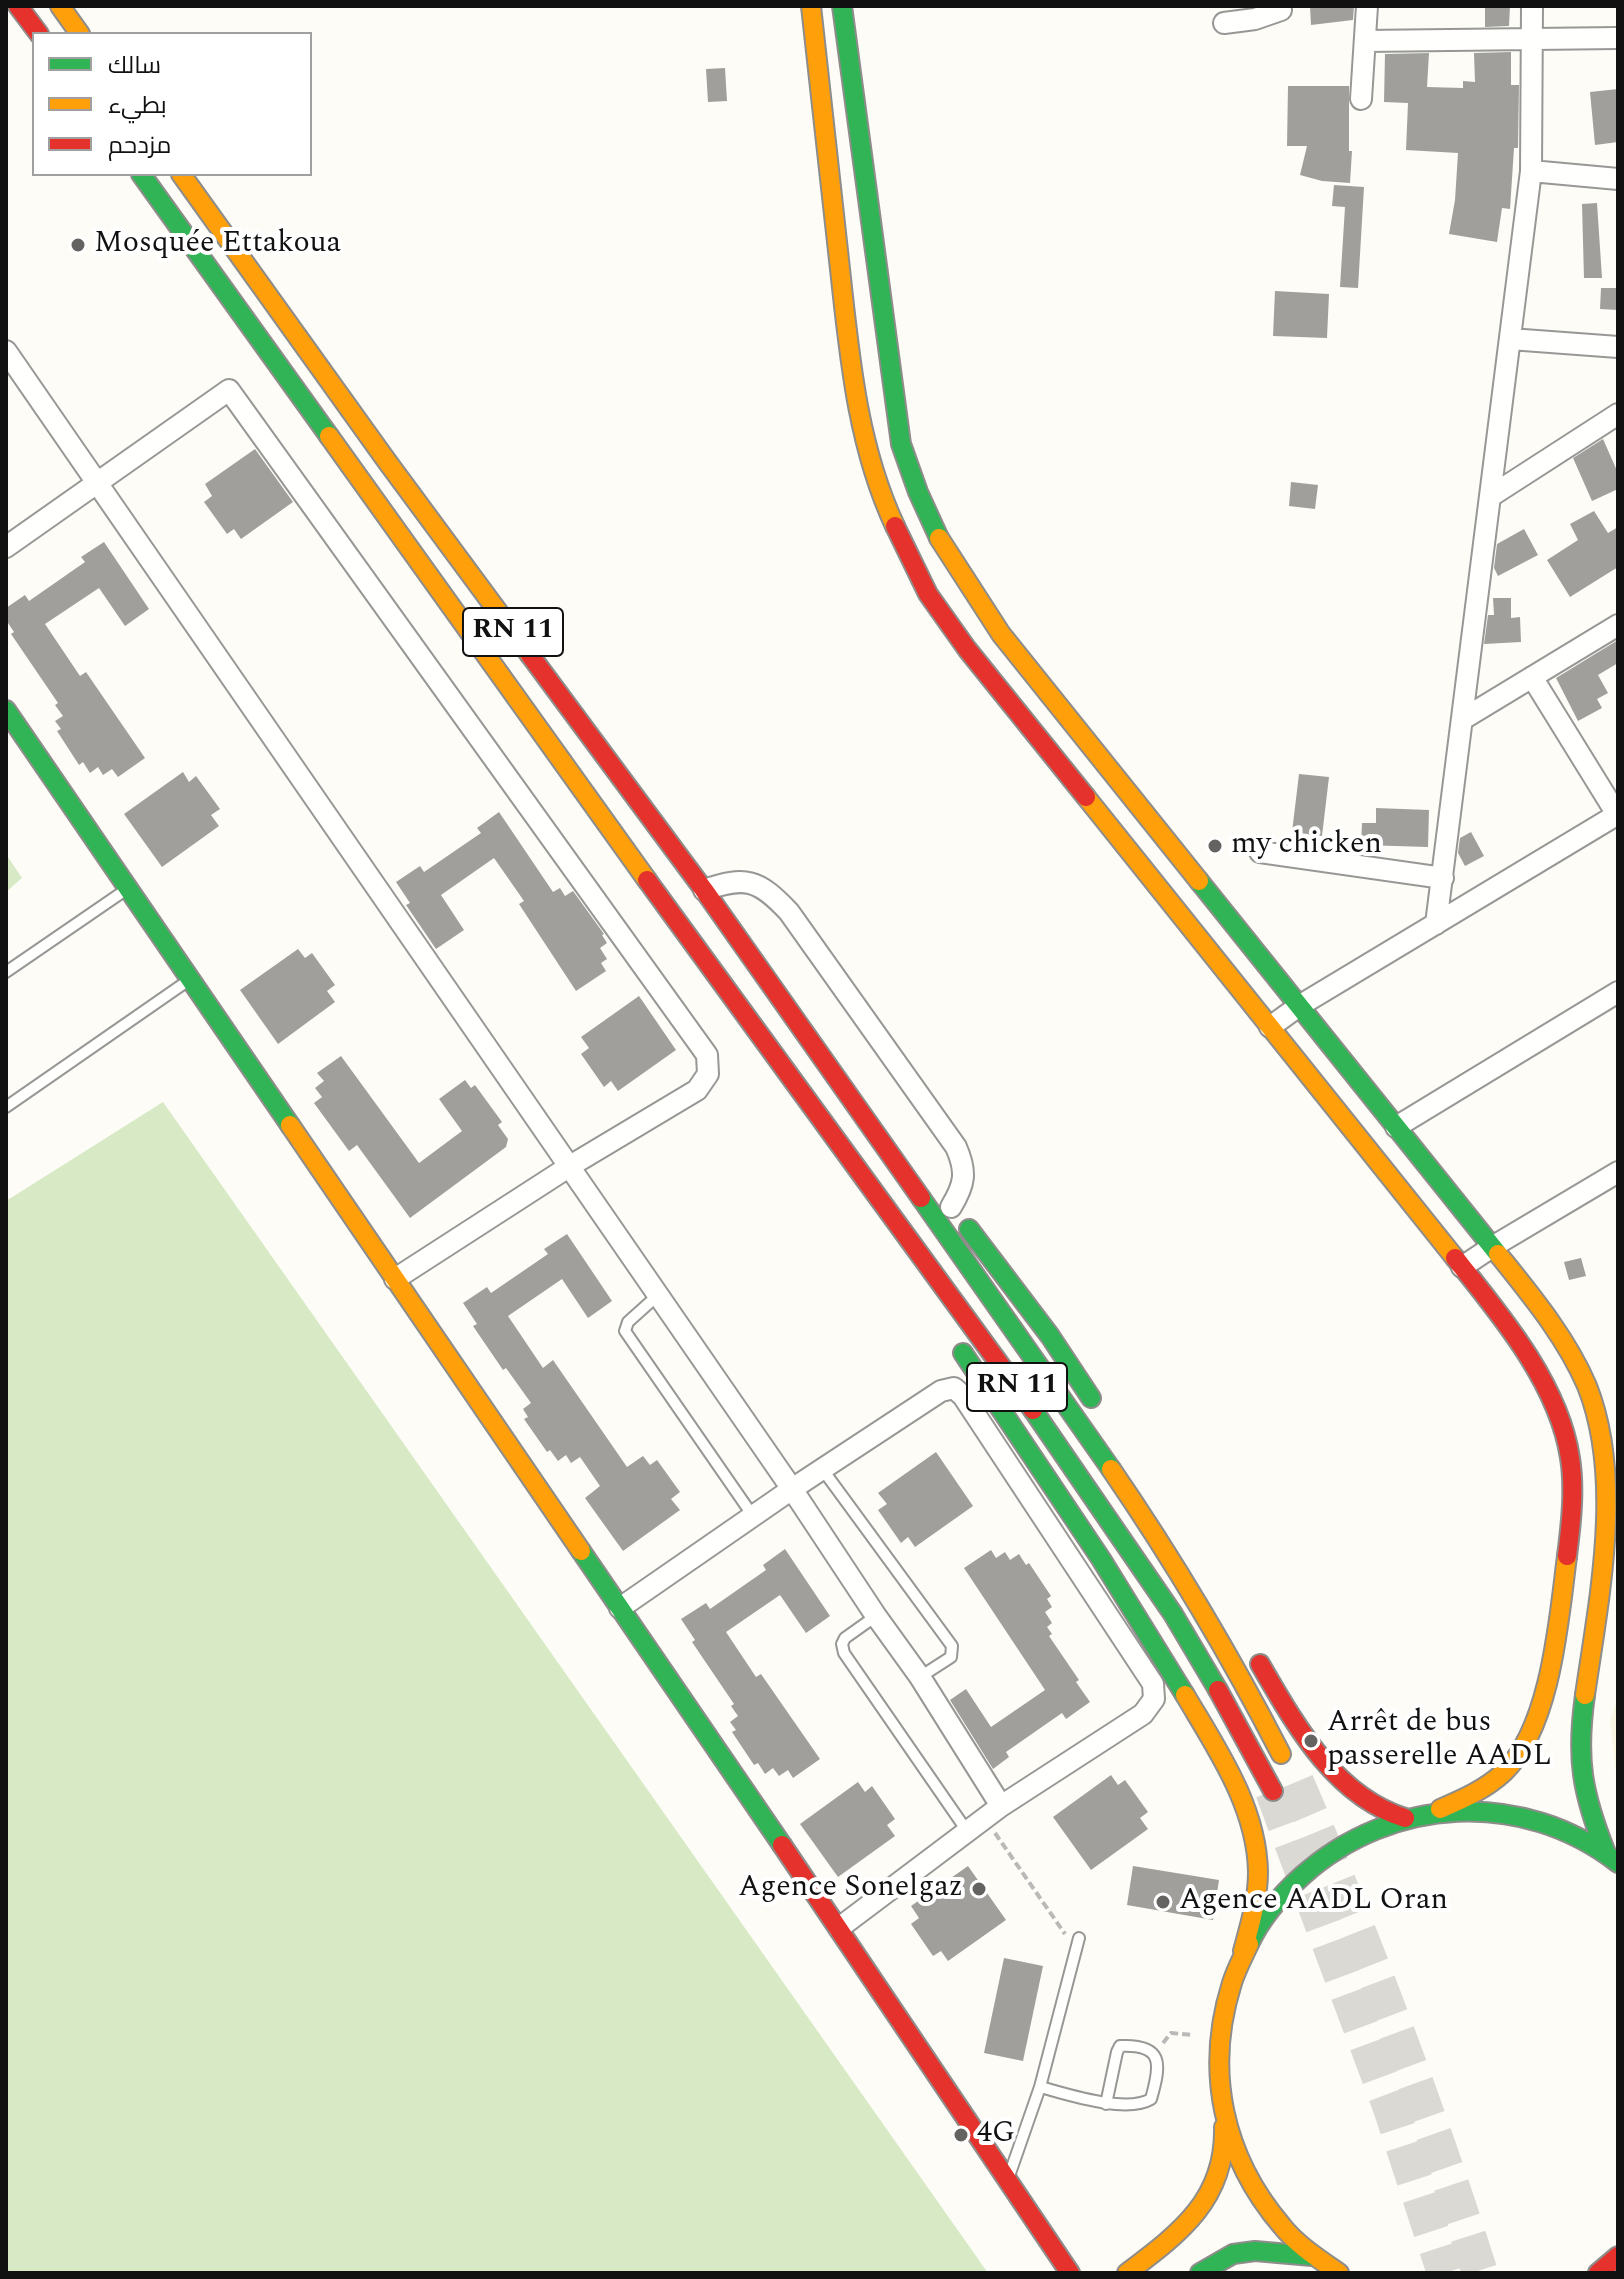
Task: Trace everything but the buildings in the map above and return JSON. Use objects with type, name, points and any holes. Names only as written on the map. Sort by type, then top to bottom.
[{"type":"main road","points":[[18,6],[38,32]]},
{"type":"main road","points":[[60,6],[79,32]]},
{"type":"main road","points":[[845,6],[901,444],[940,538],[1001,634],[1492,1247],[1556,1331],[1585,1381],[1600,1425],[1606,1478],[1605,1537],[1585,1694],[1580,1770],[1587,1802],[1612,1858]]},
{"type":"main road","points":[[812,9],[851,367],[866,447],[883,500],[928,594],[967,649],[1504,1319],[1539,1374],[1558,1412],[1571,1459],[1568,1565],[1550,1671],[1531,1731],[1518,1755],[1499,1776],[1476,1794],[1429,1813]]},
{"type":"main road","name":"RN 11","points":[[142,176],[734,1001],[1015,1384],[1180,1627],[1225,1701],[1273,1791]]},
{"type":"main road","name":"RN 11","points":[[182,176],[386,460],[704,890],[1040,1366],[1141,1513],[1243,1680],[1289,1769]]},
{"type":"main road","points":[[6,710],[839,1928],[1070,2273]]},
{"type":"main road","points":[[734,1001],[754,1047],[777,1088]]},
{"type":"main road","points":[[844,1092],[894,1138],[943,1196],[1050,1336],[1097,1407]]},
{"type":"main road","points":[[956,1344],[1115,1580],[1221,1757],[1247,1817],[1257,1862],[1253,1916],[1228,1989],[1220,2037],[1224,2153],[1214,2185],[1193,2216],[1171,2240],[1127,2273]]},
{"type":"main road","points":[[1250,1645],[1279,1696],[1326,1763],[1350,1787],[1378,1808],[1405,1818]]},
{"type":"main road","points":[[1243,1951],[1261,1920],[1283,1892],[1310,1867],[1339,1846],[1405,1818],[1466,1810],[1503,1813],[1539,1821],[1574,1834],[1612,1858]]},
{"type":"main road","points":[[1223,2110],[1235,2152],[1255,2191],[1280,2225],[1312,2256],[1339,2273]]},
{"type":"main road","points":[[1200,2273],[1233,2254],[1255,2251],[1312,2256]]},
{"type":"main road","points":[[1598,2273],[1618,2256]]},
{"type":"street","points":[[812,9],[845,6]]},
{"type":"street","points":[[1224,23],[1255,19],[1281,10],[1280,6]]},
{"type":"street","points":[[1361,99],[1367,6]]},
{"type":"street","points":[[1436,924],[1531,171],[1532,6]]},
{"type":"street","points":[[1365,41],[1618,38]]},
{"type":"street","points":[[1531,171],[1618,179]]},
{"type":"street","points":[[1510,339],[1618,347]]},
{"type":"street","points":[[6,351],[920,1677],[993,1812]]},
{"type":"street","points":[[6,547],[229,390],[703,1049],[709,1061],[708,1074],[697,1090],[570,1166],[395,1279]]},
{"type":"street","points":[[1491,496],[1618,414]]},
{"type":"street","points":[[1463,719],[1618,625]]},
{"type":"street","points":[[1270,1027],[1299,1006],[1618,815],[1532,677]]},
{"type":"street","points":[[1260,852],[1443,878]]},
{"type":"street","points":[[704,890],[738,882],[754,883],[773,894],[789,912],[956,1147],[963,1161],[960,1192],[943,1196]]},
{"type":"street","points":[[1396,1127],[1618,992]]},
{"type":"street","points":[[1462,1267],[1618,1172]]},
{"type":"street","points":[[620,1608],[941,1391],[954,1388],[963,1396],[1153,1684],[1154,1699],[1143,1714],[993,1812],[839,1928]]},
{"type":"lane","points":[[6,972],[128,889]]},
{"type":"lane","points":[[6,1107],[190,979]]},
{"type":"lane","points":[[658,1295],[628,1322],[625,1331],[753,1516]]},
{"type":"lane","points":[[823,1470],[952,1646],[951,1657],[920,1677]]},
{"type":"lane","points":[[876,1616],[845,1638],[842,1644],[844,1653],[967,1831]]},
{"type":"lane","points":[[1007,2182],[1040,2087],[1079,1938]]},
{"type":"lane","points":[[1040,2087],[1106,2104],[1143,2104],[1151,2099],[1154,2088],[1156,2061],[1150,2049],[1120,2046],[1106,2104]]},
{"type":"path","points":[[993,1812],[1066,1936],[1079,1938]]},
{"type":"path","points":[[1155,2054],[1171,2033],[1220,2037]]},
{"type":"shaded area","points":[[1618,1697],[1618,1778],[1610,1720]]},
{"type":"green space","points":[[6,854],[22,878],[6,892]]},
{"type":"green space","points":[[163,1102],[988,2273],[6,2273],[6,1201]]},
{"type":"tunnel","points":[[1296,1782],[1394,2025],[1480,2273]]},
{"type":"tunnel","points":[[1273,1791],[1391,2108],[1445,2273]]},
{"type":"traffic: fast","points":[[842,6],[901,444],[939,538]]},
{"type":"traffic: fast","points":[[142,176],[329,436]]},
{"type":"traffic: fast","points":[[6,710],[290,1125]]},
{"type":"traffic: fast","points":[[1199,881],[1498,1254]]},
{"type":"traffic: fast","points":[[921,1198],[1111,1469]]},
{"type":"traffic: fast","points":[[969,1229],[1050,1336],[1091,1398]]},
{"type":"traffic: fast","points":[[963,1353],[1101,1559],[1185,1695]]},
{"type":"traffic: fast","points":[[1033,1410],[1173,1614],[1218,1690]]},
{"type":"traffic: fast","points":[[581,1551],[782,1845]]},
{"type":"traffic: fast","points":[[1585,1695],[1581,1738],[1583,1776],[1591,1812],[1606,1853]]},
{"type":"traffic: fast","points":[[1249,1944],[1272,1907],[1302,1876],[1337,1849],[1376,1830],[1416,1817],[1458,1812],[1500,1814],[1541,1823],[1581,1839],[1618,1863]]},
{"type":"traffic: fast","points":[[1200,2273],[1233,2254],[1255,2251],[1312,2256]]},
{"type":"traffic: slow","points":[[60,6],[79,32]]},
{"type":"traffic: slow","points":[[811,6],[856,396],[871,462],[895,526]]},
{"type":"traffic: slow","points":[[182,176],[530,655]]},
{"type":"traffic: slow","points":[[329,436],[647,880]]},
{"type":"traffic: slow","points":[[939,538],[1001,634],[1199,881]]},
{"type":"traffic: slow","points":[[1086,797],[1455,1258]]},
{"type":"traffic: slow","points":[[290,1125],[581,1551]]},
{"type":"traffic: slow","points":[[1498,1254],[1569,1350],[1587,1386],[1598,1422],[1604,1460],[1605,1539],[1585,1695]]},
{"type":"traffic: slow","points":[[1111,1469],[1200,1609],[1281,1754]]},
{"type":"traffic: slow","points":[[1440,1809],[1482,1789],[1504,1772],[1533,1728],[1550,1671],[1567,1556]]},
{"type":"traffic: slow","points":[[1185,1695],[1233,1779],[1251,1825],[1258,1882],[1243,1951]]},
{"type":"traffic: slow","points":[[1249,1944],[1234,1978],[1224,2016],[1220,2048],[1224,2112],[1245,2171],[1262,2199],[1294,2239],[1339,2273]]},
{"type":"traffic: slow","points":[[1127,2273],[1182,2228],[1208,2194],[1223,2152],[1224,2127]]},
{"type":"traffic: jam","points":[[18,6],[38,32]]},
{"type":"traffic: jam","points":[[895,526],[928,594],[967,649],[1086,797]]},
{"type":"traffic: jam","points":[[530,655],[704,890],[921,1198]]},
{"type":"traffic: jam","points":[[647,880],[1033,1410]]},
{"type":"traffic: jam","points":[[1455,1258],[1508,1326],[1554,1403],[1570,1458],[1572,1507],[1567,1556]]},
{"type":"traffic: jam","points":[[1260,1664],[1287,1710],[1337,1775],[1380,1808],[1405,1818]]},
{"type":"traffic: jam","points":[[1218,1690],[1273,1791]]},
{"type":"traffic: jam","points":[[782,1845],[1070,2273]]},
{"type":"traffic: jam","points":[[1598,2273],[1618,2256]]},
{"type":"place","name":"Mosquée Ettakoua","points":[[78,245]]},
{"type":"place","name":"my chicken","points":[[1215,846]]},
{"type":"place","name":"Arrêt de bus passerelle AADL","points":[[1311,1741]]},
{"type":"place","name":"Agence Sonelgaz","points":[[979,1889]]},
{"type":"place","name":"Agence AADL Oran","points":[[1163,1902]]},
{"type":"place","name":"4G","points":[[961,2135]]}]
